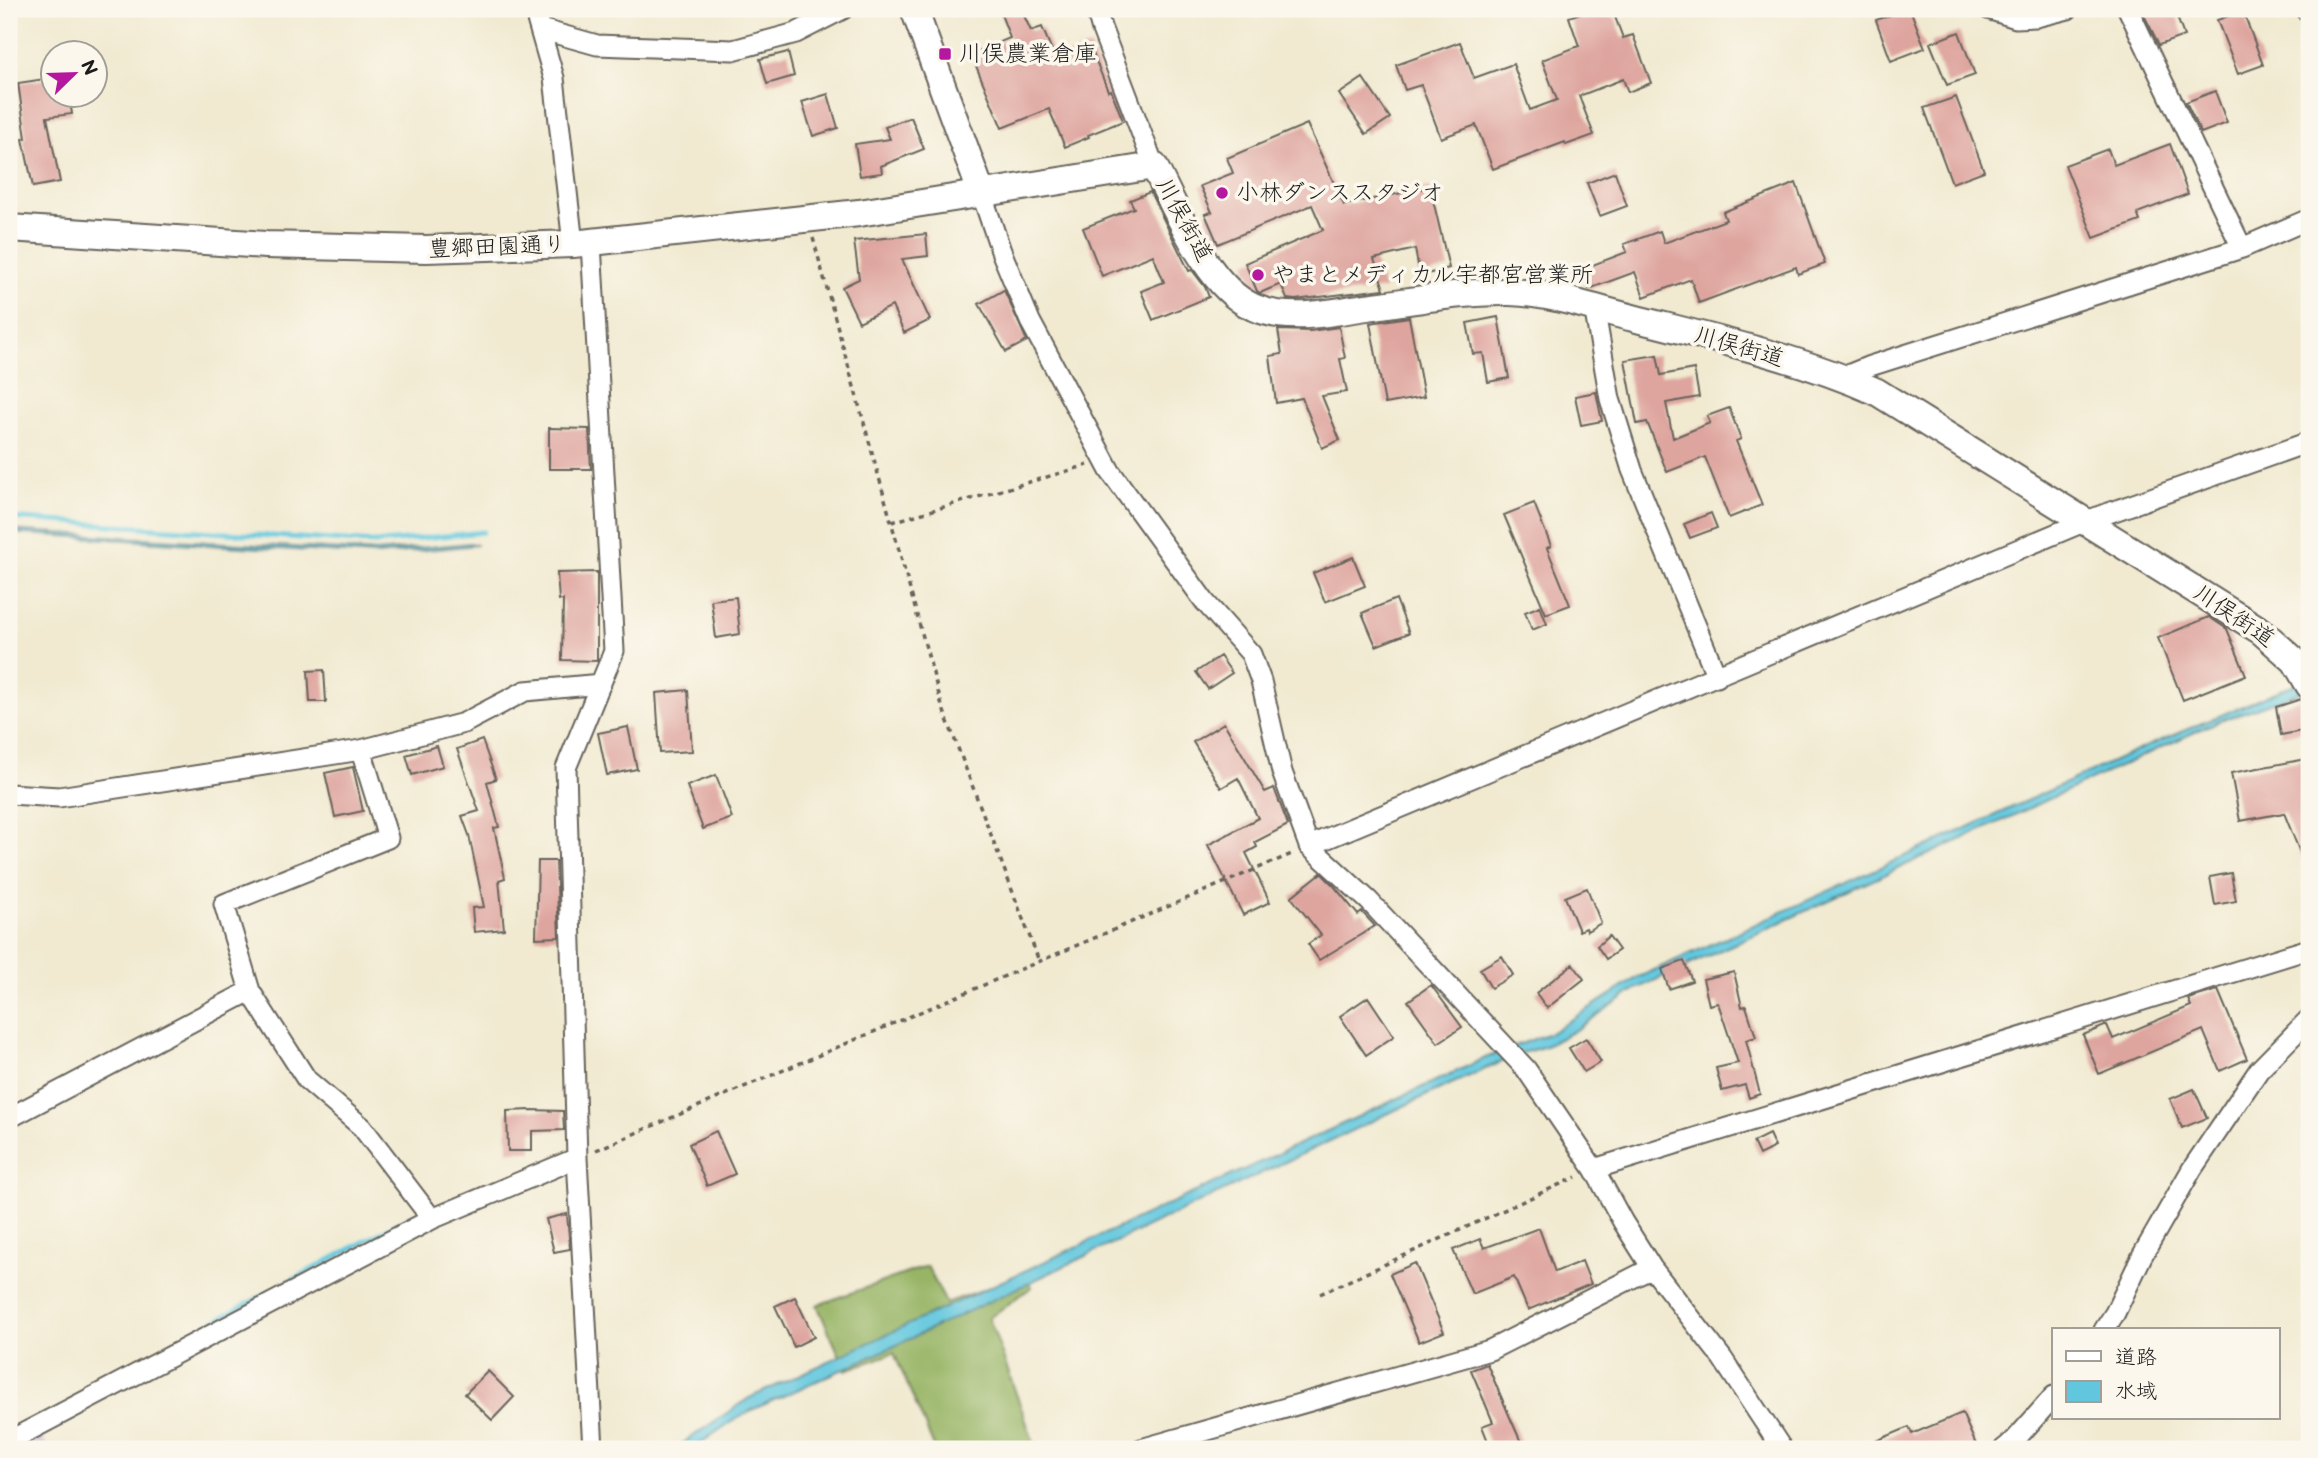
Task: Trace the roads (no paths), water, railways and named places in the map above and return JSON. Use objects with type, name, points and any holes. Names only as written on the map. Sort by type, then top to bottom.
[{"type":"main road","points":[[914,9],[981,192]]},
{"type":"main road","name":"川俣街道","points":[[981,192],[1154,166],[1202,254],[1226,289],[1251,306],[1278,316],[1312,315],[1483,292],[1513,292],[1563,300],[1843,377],[1904,407],[2261,631],[2295,661],[2309,685]]},
{"type":"main road","name":"豊郷田園通り","points":[[9,228],[266,245],[426,249],[582,244],[808,219],[981,192]]},
{"type":"street","points":[[534,9],[554,78],[582,244],[614,651],[566,768],[577,1158],[593,1449]]},
{"type":"street","points":[[540,29],[597,45],[733,50],[796,33],[843,9]]},
{"type":"street","name":"川俣街道","points":[[1096,9],[1154,166]]},
{"type":"street","points":[[1988,9],[2016,18],[2036,17],[2068,9]]},
{"type":"street","points":[[2128,9],[2242,248]]},
{"type":"street","points":[[981,192],[1001,251],[1030,321],[1110,471],[1205,602],[1251,654],[1261,681],[1282,772],[1309,846],[1368,901],[1526,1069],[1594,1169],[1652,1268],[1722,1358],[1782,1449]]},
{"type":"street","points":[[1843,377],[1870,366],[2242,248],[2309,219]]},
{"type":"street","points":[[1598,310],[1596,318],[1610,399],[1632,470],[1717,677]]},
{"type":"street","points":[[1309,846],[2087,521],[2309,442]]},
{"type":"street","points":[[9,794],[59,797],[361,750],[464,723],[525,691],[601,684]]},
{"type":"street","points":[[361,750],[388,838],[223,904],[250,991],[307,1080],[362,1127],[432,1219]]},
{"type":"street","points":[[1594,1169],[2309,949]]},
{"type":"street","points":[[9,1118],[250,991]]},
{"type":"street","points":[[2105,1328],[2142,1256],[2192,1169],[2259,1070],[2309,1019]]},
{"type":"street","points":[[9,1441],[432,1219],[577,1158]]},
{"type":"street","points":[[1141,1449],[1489,1350],[1652,1268]]},
{"type":"street","points":[[2004,1449],[2052,1398]]},
{"type":"water","points":[[9,530],[376,552],[470,543],[477,545],[377,555],[9,533]]},
{"type":"water","points":[[2309,678],[2309,689],[2219,721],[1636,989],[1574,1031],[1546,1046],[1519,1054],[1440,1089],[897,1345],[754,1409],[692,1449],[674,1449],[749,1398],[1494,1054],[1550,1033],[1637,978],[2138,750]]},
{"type":"waterway","points":[[9,518],[375,543],[483,532]]},
{"type":"waterway","points":[[114,1375],[414,1215]]},
{"type":"place","name":"川俣農業倉庫","points":[[945,54]]},
{"type":"place","name":"小林ダンススタジオ","points":[[1222,193]]},
{"type":"place","name":"やまとメディカル宇都宮営業所","points":[[1258,275]]}]
